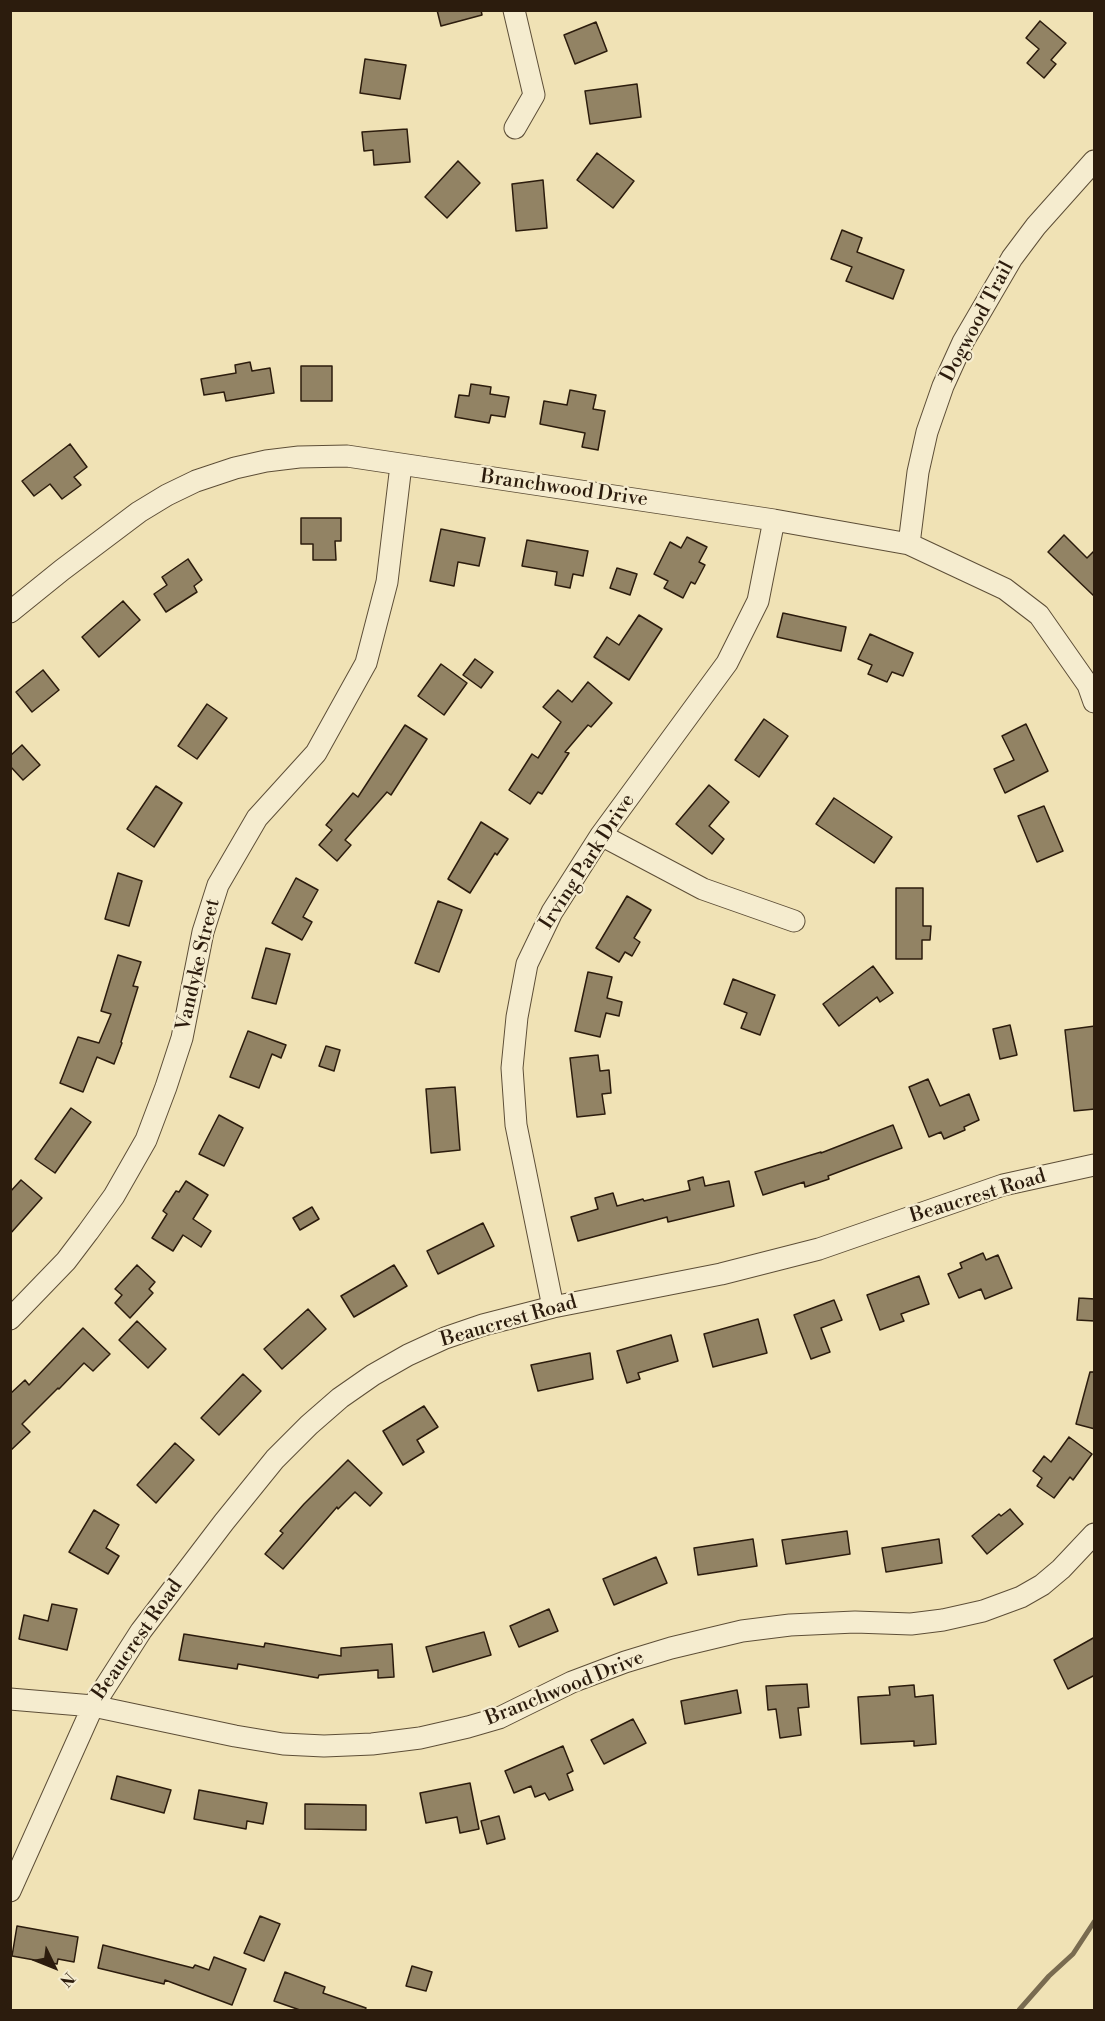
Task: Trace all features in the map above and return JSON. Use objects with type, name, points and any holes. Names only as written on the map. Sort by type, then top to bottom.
[{"type":"street","points":[[514,10],[534,95],[515,128]]},
{"type":"street","name":"Dogwood Trail","points":[[909,544],[918,472],[927,432],[943,386],[963,342],[1012,258],[1036,226],[1095,161]]},
{"type":"street","name":"Branchwood Drive","points":[[10,612],[139,512],[166,495],[196,481],[266,461],[298,457],[347,456],[774,520],[909,544],[1005,589],[1039,615],[1088,685],[1095,702]]},
{"type":"street","name":"Vandyke Street","points":[[10,1319],[66,1261],[114,1196],[146,1140],[182,1038],[203,932],[218,885],[257,818],[316,753],[366,663],[387,582],[401,465]]},
{"type":"street","name":"Irving Park Drive","points":[[553,1307],[516,1125],[512,1068],[517,1017],[527,964],[552,912],[601,836],[727,663],[758,601],[774,520]]},
{"type":"street","points":[[601,836],[703,889],[794,921]]},
{"type":"street","name":"Beaucrest Road","points":[[10,1891],[93,1706],[141,1631],[217,1531],[275,1460],[309,1425],[357,1387],[408,1355],[445,1338],[483,1325],[553,1307],[721,1274],[819,1249],[1003,1185],[1095,1166]]},
{"type":"street","name":"Branchwood Drive","points":[[10,1699],[93,1706],[283,1744],[324,1746],[372,1744],[420,1738],[499,1718],[572,1682],[625,1662],[742,1631],[801,1624],[855,1622],[912,1624],[983,1611],[1021,1597],[1042,1585],[1095,1534]]},
{"type":"building","points":[[437,10],[481,10],[482,15],[441,26]]},
{"type":"building","points":[[1040,21],[1066,43],[1051,60],[1056,64],[1044,78],[1027,63],[1039,49],[1026,38]]},
{"type":"building","points":[[596,22],[607,51],[575,64],[564,35]]},
{"type":"building","points":[[365,59],[406,65],[400,99],[360,93]]},
{"type":"building","points":[[637,84],[641,117],[590,124],[585,91]]},
{"type":"building","points":[[407,129],[410,162],[374,165],[373,150],[364,151],[362,132]]},
{"type":"building","points":[[597,153],[634,181],[613,208],[577,180]]},
{"type":"building","points":[[458,161],[480,183],[447,218],[425,197]]},
{"type":"building","points":[[543,180],[547,228],[516,231],[512,184]]},
{"type":"building","points":[[842,230],[862,238],[857,252],[904,270],[893,299],[846,281],[852,267],[831,259]]},
{"type":"building","points":[[250,362],[252,371],[270,368],[274,393],[226,401],[224,392],[204,395],[201,379],[236,373],[235,365]]},
{"type":"building","points":[[301,366],[332,366],[332,401],[301,401]]},
{"type":"building","points":[[471,384],[491,387],[490,394],[509,397],[505,417],[491,415],[489,423],[455,417],[459,395],[469,396]]},
{"type":"building","points":[[570,390],[596,395],[593,409],[605,411],[598,450],[582,447],[585,433],[540,424],[544,401],[567,405]]},
{"type":"building","points":[[70,444],[87,467],[74,477],[81,485],[62,499],[50,484],[34,496],[22,481]]},
{"type":"building","points":[[301,518],[341,518],[341,541],[335,541],[336,560],[313,560],[313,544],[301,544]]},
{"type":"building","points":[[441,529],[485,538],[479,566],[458,562],[454,586],[430,581]]},
{"type":"building","points":[[1064,535],[1087,558],[1095,550],[1095,597],[1048,552]]},
{"type":"building","points":[[687,537],[707,547],[699,562],[705,565],[695,584],[691,582],[683,598],[664,588],[668,581],[654,574],[670,542],[681,548]]},
{"type":"building","points":[[527,540],[588,551],[583,576],[573,574],[570,588],[555,585],[557,572],[522,566]]},
{"type":"building","points":[[188,559],[202,580],[194,586],[197,592],[166,612],[154,594],[167,585],[162,577]]},
{"type":"building","points":[[617,568],[637,574],[630,595],[610,588]]},
{"type":"building","points":[[123,601],[140,620],[99,657],[82,637]]},
{"type":"building","points":[[783,613],[846,627],[841,651],[777,637]]},
{"type":"building","points":[[639,615],[662,629],[629,680],[594,657],[607,637],[619,645]]},
{"type":"building","points":[[870,634],[913,653],[903,676],[892,672],[887,682],[868,674],[872,665],[858,659]]},
{"type":"building","points":[[475,659],[493,672],[481,688],[463,675]]},
{"type":"building","points":[[441,664],[467,683],[444,715],[418,696]]},
{"type":"building","points":[[43,670],[59,690],[32,712],[16,692]]},
{"type":"building","points":[[588,682],[612,703],[591,727],[588,725],[565,752],[569,753],[542,794],[538,792],[530,804],[509,790],[532,754],[538,758],[561,722],[543,707],[558,690],[572,702]]},
{"type":"building","points":[[207,704],[227,718],[197,759],[178,746]]},
{"type":"building","points":[[764,719],[788,736],[759,777],[735,760]]},
{"type":"building","points":[[1026,724],[1048,771],[1005,793],[994,769],[1014,760],[1002,736]]},
{"type":"building","points":[[405,725],[427,739],[391,795],[387,792],[345,840],[351,845],[337,861],[319,845],[332,830],[326,825],[353,793],[358,797]]},
{"type":"building","points":[[22,745],[40,765],[23,780],[10,766],[10,756]]},
{"type":"building","points":[[709,785],[729,802],[709,826],[724,839],[712,854],[676,824]]},
{"type":"building","points":[[156,786],[182,803],[154,847],[127,829]]},
{"type":"building","points":[[834,798],[892,837],[874,863],[816,824]]},
{"type":"building","points":[[1044,806],[1063,851],[1037,862],[1018,816]]},
{"type":"building","points":[[481,822],[508,839],[497,855],[495,853],[470,893],[448,879]]},
{"type":"building","points":[[118,873],[142,881],[129,926],[105,919]]},
{"type":"building","points":[[296,878],[318,890],[303,917],[312,922],[302,940],[272,923]]},
{"type":"building","points":[[896,888],[923,888],[923,926],[931,926],[930,940],[922,940],[922,959],[896,959]]},
{"type":"building","points":[[627,896],[651,910],[634,938],[640,942],[632,956],[625,952],[619,962],[596,948]]},
{"type":"building","points":[[438,901],[462,910],[439,972],[415,963]]},
{"type":"building","points":[[266,948],[290,954],[276,1004],[252,998]]},
{"type":"building","points":[[118,955],[141,962],[133,986],[138,987],[114,1064],[97,1057],[83,1092],[60,1083],[78,1037],[99,1043],[111,1014],[101,1011]]},
{"type":"building","points":[[873,966],[893,993],[880,1002],[877,997],[839,1026],[823,1004]]},
{"type":"building","points":[[588,972],[612,977],[607,998],[622,1002],[619,1016],[606,1013],[600,1037],[575,1031]]},
{"type":"building","points":[[733,979],[775,995],[760,1035],[741,1028],[747,1013],[724,1004]]},
{"type":"building","points":[[1010,1025],[1017,1055],[1000,1059],[993,1029]]},
{"type":"building","points":[[1095,1026],[1095,1109],[1074,1111],[1065,1030]]},
{"type":"building","points":[[248,1031],[286,1045],[281,1058],[272,1054],[259,1088],[230,1077]]},
{"type":"building","points":[[326,1046],[340,1050],[334,1071],[319,1066]]},
{"type":"building","points":[[598,1055],[600,1071],[609,1070],[611,1093],[602,1094],[605,1114],[577,1117],[570,1058]]},
{"type":"building","points":[[928,1079],[940,1106],[969,1094],[979,1120],[964,1127],[965,1130],[944,1139],[941,1132],[929,1137],[909,1087]]},
{"type":"building","points":[[455,1087],[460,1150],[431,1153],[426,1089]]},
{"type":"building","points":[[71,1108],[91,1122],[55,1173],[35,1159]]},
{"type":"building","points":[[219,1115],[243,1128],[224,1166],[199,1154]]},
{"type":"building","points":[[893,1125],[902,1148],[828,1176],[829,1179],[805,1187],[804,1182],[763,1195],[755,1172],[821,1153]]},
{"type":"building","points":[[703,1177],[705,1186],[729,1181],[734,1206],[668,1222],[667,1217],[578,1241],[571,1217],[598,1209],[595,1198],[613,1193],[617,1206],[643,1199],[644,1201],[690,1190],[688,1181]]},
{"type":"building","points":[[21,1180],[42,1198],[10,1234],[10,1192]]},
{"type":"building","points":[[186,1181],[208,1195],[193,1219],[211,1231],[201,1247],[183,1235],[173,1251],[152,1238],[167,1214],[163,1211],[176,1191],[179,1192]]},
{"type":"building","points":[[312,1207],[319,1219],[300,1230],[293,1218]]},
{"type":"building","points":[[483,1223],[494,1246],[438,1274],[427,1251]]},
{"type":"building","points":[[983,1253],[986,1260],[998,1255],[1012,1288],[985,1299],[981,1289],[959,1298],[948,1274],[962,1268],[960,1263]]},
{"type":"building","points":[[137,1265],[155,1282],[149,1289],[153,1293],[130,1318],[115,1303],[122,1295],[115,1289]]},
{"type":"building","points":[[394,1265],[407,1286],[354,1317],[341,1296]]},
{"type":"building","points":[[919,1276],[929,1304],[901,1314],[904,1321],[880,1330],[867,1295]]},
{"type":"building","points":[[1079,1298],[1095,1299],[1095,1321],[1077,1320]]},
{"type":"building","points":[[834,1300],[842,1320],[821,1328],[830,1352],[811,1359],[794,1315]]},
{"type":"building","points":[[308,1309],[326,1329],[282,1369],[264,1349]]},
{"type":"building","points":[[758,1319],[767,1353],[713,1367],[704,1334]]},
{"type":"building","points":[[137,1321],[166,1349],[148,1368],[119,1340]]},
{"type":"building","points":[[83,1328],[110,1354],[93,1371],[84,1363],[58,1388],[22,1424],[30,1432],[10,1451],[10,1394],[25,1380],[29,1385]]},
{"type":"building","points":[[671,1335],[678,1361],[638,1373],[640,1379],[627,1383],[617,1351]]},
{"type":"building","points":[[590,1353],[593,1379],[538,1391],[531,1365]]},
{"type":"building","points":[[1090,1372],[1095,1372],[1095,1429],[1076,1424]]},
{"type":"building","points":[[243,1374],[261,1391],[219,1435],[201,1418]]},
{"type":"building","points":[[424,1406],[438,1427],[417,1440],[424,1452],[403,1465],[383,1431]]},
{"type":"building","points":[[1069,1437],[1092,1454],[1073,1480],[1070,1477],[1054,1498],[1037,1486],[1042,1478],[1033,1471],[1044,1456],[1051,1462]]},
{"type":"building","points":[[175,1443],[194,1460],[156,1503],[137,1485]]},
{"type":"building","points":[[348,1460],[382,1493],[370,1506],[355,1492],[338,1509],[337,1507],[283,1569],[265,1554],[283,1533],[280,1531]]},
{"type":"building","points":[[1010,1509],[1023,1524],[987,1554],[972,1536],[999,1514],[1001,1516]]},
{"type":"building","points":[[94,1510],[119,1525],[106,1548],[119,1556],[108,1574],[69,1552]]},
{"type":"building","points":[[847,1531],[850,1554],[786,1564],[782,1540]]},
{"type":"building","points":[[753,1539],[757,1566],[698,1575],[694,1548]]},
{"type":"building","points":[[939,1539],[942,1563],[886,1572],[882,1548]]},
{"type":"building","points":[[656,1557],[667,1583],[614,1605],[603,1579]]},
{"type":"building","points":[[52,1604],[77,1609],[67,1650],[19,1639],[24,1615],[48,1621]]},
{"type":"building","points":[[549,1609],[558,1631],[519,1647],[510,1626]]},
{"type":"building","points":[[484,1632],[491,1655],[433,1672],[426,1647]]},
{"type":"building","points":[[184,1634],[264,1647],[265,1643],[341,1656],[341,1648],[392,1644],[394,1677],[378,1678],[378,1670],[319,1675],[318,1678],[238,1664],[237,1669],[179,1660]]},
{"type":"building","points":[[1095,1637],[1095,1675],[1068,1689],[1054,1660]]},
{"type":"building","points":[[807,1684],[809,1707],[798,1708],[801,1735],[780,1738],[776,1709],[768,1710],[766,1686]]},
{"type":"building","points":[[914,1685],[915,1697],[933,1695],[936,1744],[914,1746],[914,1741],[861,1744],[858,1697],[890,1695],[889,1687]]},
{"type":"building","points":[[737,1690],[741,1713],[685,1724],[681,1701]]},
{"type":"building","points":[[633,1719],[646,1743],[604,1764],[591,1740]]},
{"type":"building","points":[[563,1746],[573,1771],[567,1774],[573,1790],[549,1800],[545,1793],[535,1797],[531,1786],[514,1793],[505,1771]]},
{"type":"building","points":[[117,1776],[171,1790],[164,1813],[111,1799]]},
{"type":"building","points":[[470,1783],[479,1829],[460,1833],[457,1817],[426,1823],[420,1793]]},
{"type":"building","points":[[199,1790],[267,1803],[263,1824],[247,1821],[246,1829],[194,1819]]},
{"type":"building","points":[[305,1804],[366,1805],[366,1830],[305,1829]]},
{"type":"building","points":[[499,1816],[505,1839],[487,1844],[481,1821]]},
{"type":"building","points":[[260,1916],[280,1924],[264,1961],[244,1953]]},
{"type":"building","points":[[17,1926],[78,1937],[74,1962],[58,1959],[57,1964],[12,1956]]},
{"type":"building","points":[[103,1945],[193,1968],[195,1965],[209,1970],[214,1957],[246,1969],[232,2005],[165,1980],[164,1984],[98,1968]]},
{"type":"building","points":[[412,1966],[432,1972],[426,1991],[406,1986]]},
{"type":"building","points":[[285,1972],[325,1987],[323,1993],[366,2008],[365,2010],[300,2010],[274,2001]]},
{"type":"waterway","points":[[1019,2010],[1049,1976],[1073,1954],[1094,1922]]}]
